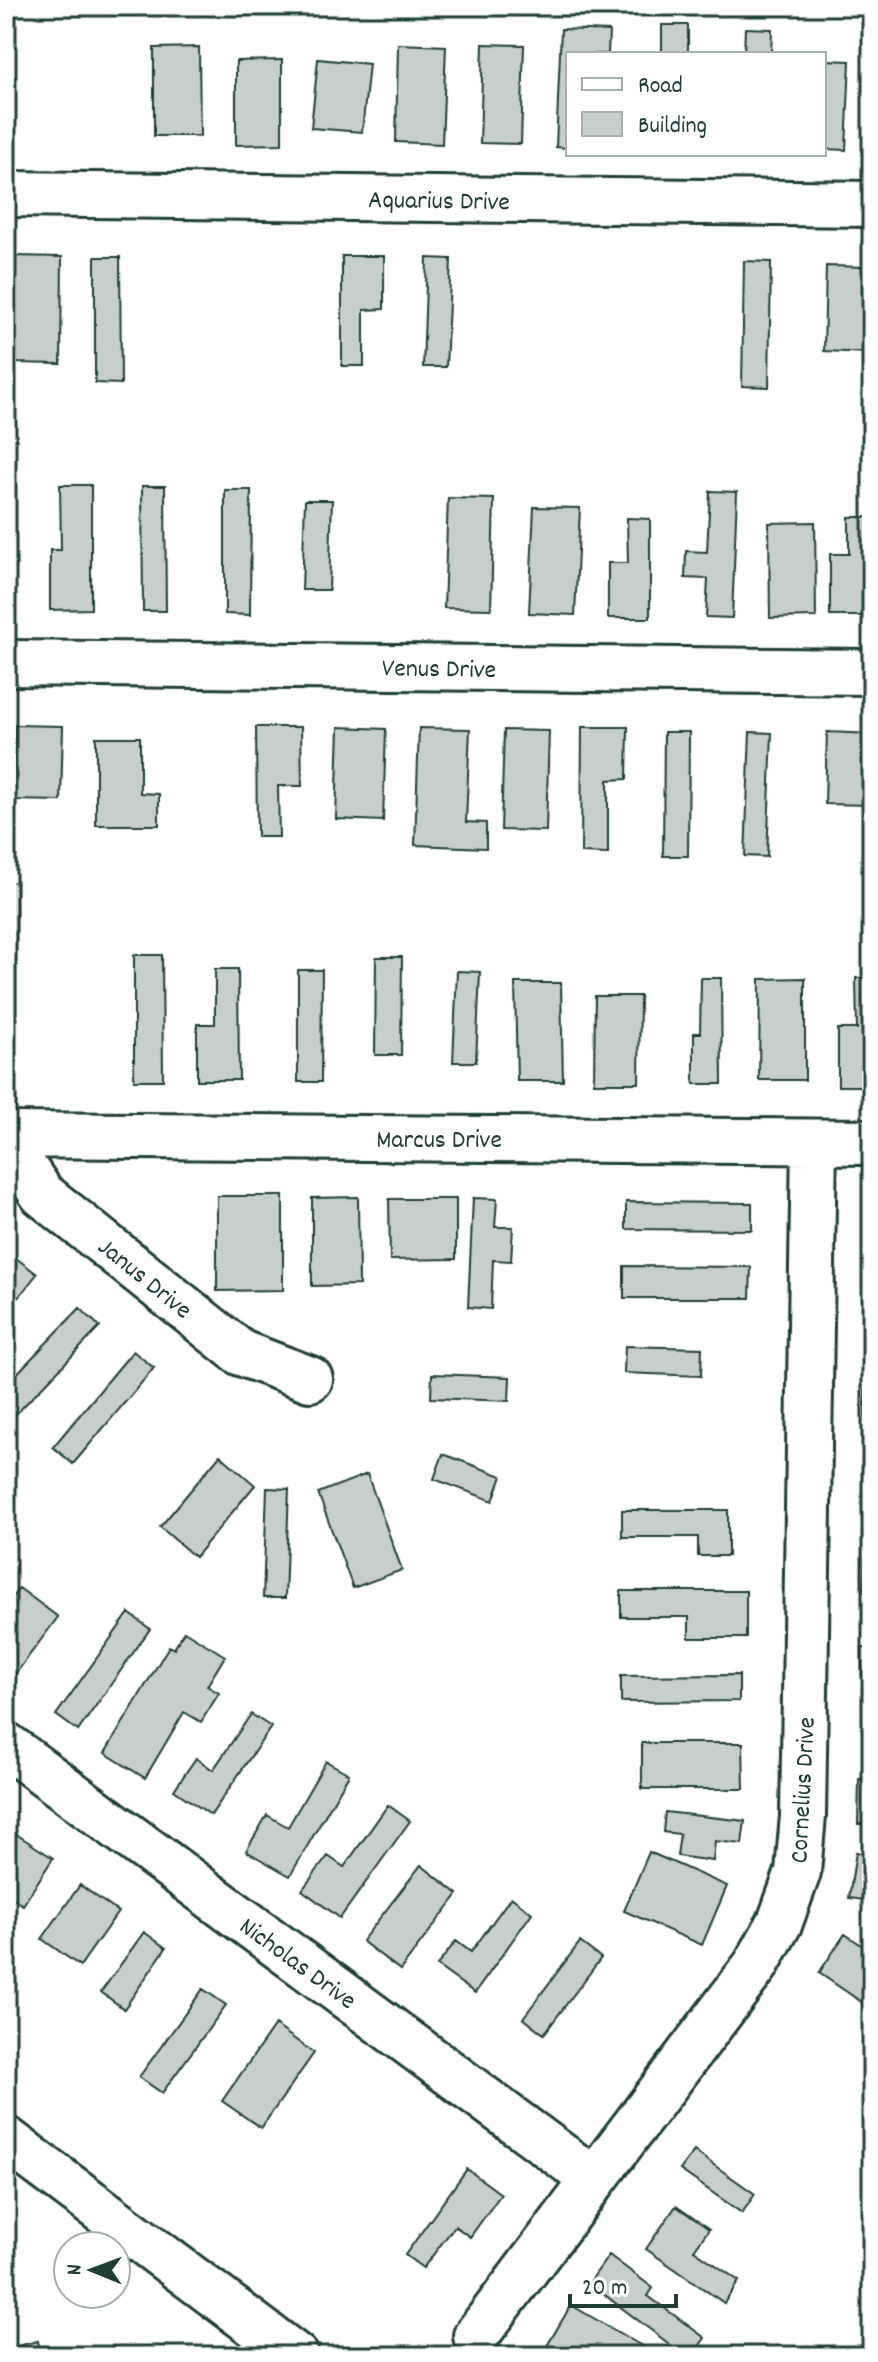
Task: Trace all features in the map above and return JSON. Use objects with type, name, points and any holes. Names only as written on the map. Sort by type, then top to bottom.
[{"type":"street","name":"Aquarius Drive","points":[[6,194],[872,204]]},
{"type":"street","name":"Venus Drive","points":[[6,663],[872,672]]},
{"type":"street","name":"Marcus Drive","points":[[6,1135],[872,1142]]},
{"type":"street","name":"Janus Drive","points":[[6,1141],[42,1194],[241,1353],[310,1379]]},
{"type":"street","name":"Cornelius Drive","points":[[476,2336],[756,1965],[780,1922],[798,1872],[804,1801],[814,1142]]},
{"type":"street","name":"Nicholas Drive","points":[[6,1745],[593,2179]]},
{"type":"street","points":[[6,2139],[296,2356]]},
{"type":"green space","points":[[6,882],[16,882],[16,1110],[6,1110]]},
{"type":"building","points":[[662,25],[688,25],[688,52],[662,52]]},
{"type":"building","points":[[745,28],[772,29],[771,52],[744,52]]},
{"type":"building","points":[[561,29],[609,31],[608,52],[566,52],[566,148],[556,147]]},
{"type":"building","points":[[398,44],[446,46],[442,144],[396,142]]},
{"type":"building","points":[[483,44],[524,45],[521,144],[480,143]]},
{"type":"building","points":[[199,47],[200,136],[154,136],[154,48]]},
{"type":"building","points":[[318,59],[369,64],[362,132],[311,128]]},
{"type":"building","points":[[282,60],[282,144],[236,145],[236,61]]},
{"type":"building","points":[[826,60],[850,61],[846,150],[826,149]]},
{"type":"building","points":[[14,256],[62,257],[61,364],[14,363]]},
{"type":"building","points":[[342,256],[384,256],[384,309],[364,310],[364,366],[342,366]]},
{"type":"building","points":[[95,257],[120,257],[121,384],[95,383]]},
{"type":"building","points":[[427,258],[451,259],[446,367],[423,367]]},
{"type":"building","points":[[744,261],[771,262],[769,387],[742,386]]},
{"type":"building","points":[[826,266],[872,267],[869,353],[824,351]]},
{"type":"building","points":[[60,485],[91,485],[91,609],[50,610],[50,550],[61,550]]},
{"type":"building","points":[[142,486],[165,486],[166,611],[143,611]]},
{"type":"building","points":[[225,490],[251,490],[250,615],[225,614]]},
{"type":"building","points":[[710,491],[737,492],[732,618],[706,617],[708,579],[685,578],[686,551],[707,552]]},
{"type":"building","points":[[448,498],[494,499],[491,609],[444,608]]},
{"type":"building","points":[[305,500],[332,500],[329,590],[302,590]]},
{"type":"building","points":[[534,507],[580,508],[575,615],[529,613]]},
{"type":"building","points":[[849,517],[872,517],[872,616],[830,616],[830,554],[849,554]]},
{"type":"building","points":[[627,518],[650,519],[650,618],[608,618],[608,563],[628,563]]},
{"type":"building","points":[[815,522],[816,617],[770,618],[769,523]]},
{"type":"building","points":[[15,725],[63,726],[61,801],[13,800]]},
{"type":"building","points":[[256,727],[301,727],[302,786],[278,786],[279,837],[257,837]]},
{"type":"building","points":[[339,727],[386,729],[383,821],[336,819]]},
{"type":"building","points":[[582,727],[628,727],[627,779],[608,780],[608,854],[581,853]]},
{"type":"building","points":[[419,728],[470,729],[466,822],[486,823],[486,848],[415,845]]},
{"type":"building","points":[[504,730],[549,731],[546,831],[501,830]]},
{"type":"building","points":[[664,732],[689,732],[688,856],[663,856]]},
{"type":"building","points":[[750,732],[772,733],[767,857],[745,856]]},
{"type":"building","points":[[827,732],[872,734],[872,805],[825,804]]},
{"type":"building","points":[[96,737],[140,737],[140,793],[159,794],[159,825],[96,825]]},
{"type":"building","points":[[134,955],[162,955],[163,1080],[134,1080]]},
{"type":"building","points":[[376,957],[402,957],[401,1055],[375,1055]]},
{"type":"building","points":[[215,969],[238,969],[239,1080],[197,1080],[197,1024],[215,1024]]},
{"type":"building","points":[[298,970],[322,970],[321,1082],[298,1082]]},
{"type":"building","points":[[457,971],[480,972],[476,1062],[453,1062]]},
{"type":"building","points":[[701,978],[721,978],[722,1084],[694,1084],[694,1033],[700,1033]]},
{"type":"building","points":[[805,978],[805,1080],[759,1080],[760,979]]},
{"type":"building","points":[[856,978],[872,978],[872,1086],[838,1086],[838,1029],[857,1029]]},
{"type":"building","points":[[515,983],[561,983],[563,1081],[517,1081]]},
{"type":"building","points":[[595,996],[640,996],[639,1083],[594,1083]]},
{"type":"building","points":[[217,1196],[283,1196],[283,1290],[217,1291]]},
{"type":"building","points":[[358,1197],[359,1285],[312,1286],[312,1198]]},
{"type":"building","points":[[473,1198],[497,1199],[495,1227],[513,1227],[511,1261],[493,1260],[491,1309],[468,1307]]},
{"type":"building","points":[[389,1199],[456,1199],[456,1259],[390,1260]]},
{"type":"building","points":[[868,1201],[872,1201],[872,1265],[866,1265]]},
{"type":"building","points":[[626,1202],[752,1203],[752,1230],[626,1229]]},
{"type":"building","points":[[16,1258],[37,1274],[6,1313],[6,1270]]},
{"type":"building","points":[[624,1266],[751,1267],[750,1298],[624,1298]]},
{"type":"building","points":[[80,1308],[100,1327],[14,1416],[6,1408],[6,1385]]},
{"type":"building","points":[[625,1346],[702,1348],[701,1376],[624,1373]]},
{"type":"building","points":[[133,1351],[154,1368],[73,1464],[53,1447]]},
{"type":"building","points":[[432,1374],[510,1377],[509,1401],[431,1398]]},
{"type":"building","points":[[865,1385],[872,1385],[872,1430],[865,1430]]},
{"type":"building","points":[[443,1454],[502,1476],[493,1501],[434,1479]]},
{"type":"building","points":[[220,1455],[255,1485],[195,1557],[160,1527]]},
{"type":"building","points":[[864,1466],[872,1466],[872,1511],[864,1511]]},
{"type":"building","points":[[367,1474],[402,1570],[353,1588],[318,1493]]},
{"type":"building","points":[[267,1488],[289,1489],[285,1598],[263,1598]]},
{"type":"building","points":[[622,1510],[728,1510],[728,1556],[698,1556],[698,1537],[622,1537]]},
{"type":"building","points":[[865,1545],[872,1545],[872,1592],[864,1592]]},
{"type":"building","points":[[19,1588],[58,1617],[10,1681],[6,1678],[6,1606]]},
{"type":"building","points":[[621,1591],[746,1591],[746,1638],[689,1638],[689,1617],[621,1617]]},
{"type":"building","points":[[129,1613],[150,1629],[78,1731],[56,1715]]},
{"type":"building","points":[[184,1631],[225,1656],[207,1686],[219,1693],[201,1722],[184,1712],[145,1778],[105,1753],[169,1646],[174,1649]]},
{"type":"building","points":[[862,1648],[872,1648],[872,1676],[862,1676]]},
{"type":"building","points":[[739,1675],[739,1701],[621,1702],[621,1676]]},
{"type":"building","points":[[251,1714],[271,1727],[211,1815],[174,1790],[196,1758],[213,1770]]},
{"type":"building","points":[[642,1743],[743,1743],[744,1789],[642,1789]]},
{"type":"building","points":[[326,1761],[349,1774],[290,1876],[246,1851],[267,1815],[288,1827]]},
{"type":"building","points":[[859,1779],[872,1780],[872,1824],[858,1824]]},
{"type":"building","points":[[388,1805],[410,1821],[340,1918],[302,1890],[328,1856],[344,1867]]},
{"type":"building","points":[[665,1812],[745,1821],[742,1844],[715,1841],[713,1861],[677,1856],[680,1834],[663,1832]]},
{"type":"building","points":[[16,1834],[53,1858],[23,1905],[6,1894],[6,1850]]},
{"type":"building","points":[[649,1852],[727,1886],[702,1945],[624,1911]]},
{"type":"building","points":[[856,1852],[872,1855],[872,1901],[849,1898]]},
{"type":"building","points":[[421,1865],[458,1894],[400,1970],[362,1941]]},
{"type":"building","points":[[80,1885],[118,1912],[80,1966],[42,1939]]},
{"type":"building","points":[[511,1897],[532,1913],[475,1993],[437,1966],[456,1941],[471,1952]]},
{"type":"building","points":[[144,1932],[166,1948],[124,2009],[101,1992]]},
{"type":"building","points":[[845,1934],[872,1952],[872,2009],[819,1973]]},
{"type":"building","points":[[580,1942],[601,1958],[544,2034],[523,2018]]},
{"type":"building","points":[[203,1989],[226,2005],[162,2093],[139,2077]]},
{"type":"building","points":[[275,2025],[314,2053],[261,2128],[222,2101]]},
{"type":"building","points":[[694,2151],[755,2194],[742,2213],[680,2170]]},
{"type":"building","points":[[467,2169],[501,2194],[470,2237],[455,2226],[423,2268],[405,2255]]},
{"type":"building","points":[[676,2206],[709,2229],[694,2250],[739,2281],[724,2303],[646,2249]]},
{"type":"building","points":[[609,2255],[653,2288],[648,2296],[705,2338],[692,2356],[685,2356],[589,2283]]},
{"type":"building","points":[[571,2305],[659,2356],[564,2356],[547,2346]]},
{"type":"building","points":[[38,2341],[41,2356],[11,2356],[9,2348]]}]
